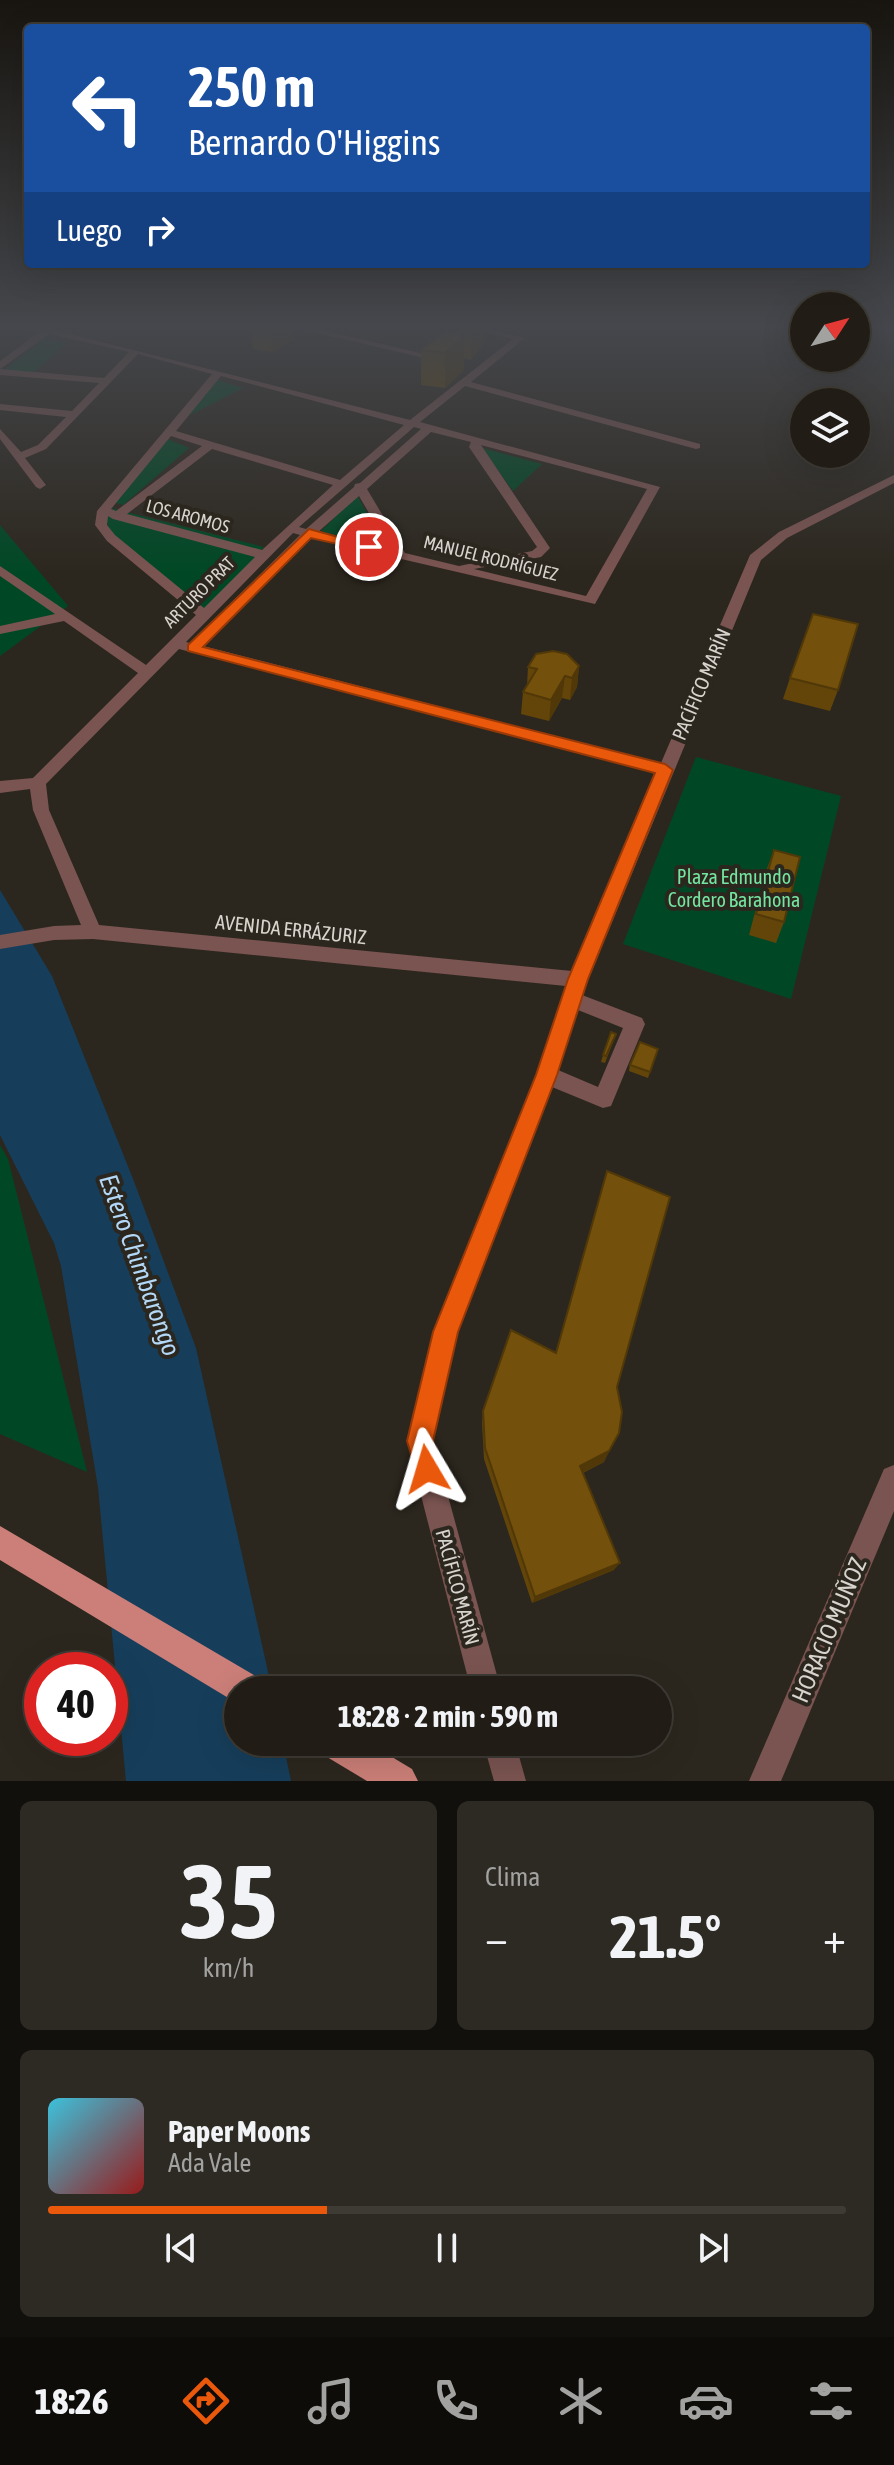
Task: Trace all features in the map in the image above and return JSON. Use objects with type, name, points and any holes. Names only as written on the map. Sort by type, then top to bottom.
[{"type":"main road","points":[[12,1550],[224,1676]]},
{"type":"main road","points":[[358,1756],[400,1781]]},
{"type":"street","points":[[1,407],[72,414]]},
{"type":"street","points":[[18,457],[42,447],[79,407]]},
{"type":"street","points":[[189,407],[103,511],[101,525],[111,538],[204,615]]},
{"type":"street","points":[[351,407],[477,440],[475,447],[543,546],[543,551],[457,569]]},
{"type":"street","name":"ARTURO PRAT","points":[[184,646],[204,615],[290,529],[433,407]]},
{"type":"street","points":[[553,407],[696,446]]},
{"type":"street","name":"ARTURO PRAT","points":[[38,783],[146,672],[184,646],[359,486],[429,428]]},
{"type":"street","points":[[0,432],[40,485]]},
{"type":"street","points":[[168,432],[341,484]]},
{"type":"street","name":"MANUEL RODRÍGUEZ","points":[[290,529],[590,601],[654,487],[477,440]]},
{"type":"street","points":[[117,516],[211,444]]},
{"type":"street","name":"PACÍFICO MARÍN","points":[[482,1676],[420,1441],[445,1332],[546,1075],[575,989],[755,558],[783,535],[894,478]]},
{"type":"street","points":[[359,486],[399,554]]},
{"type":"street","points":[[877,487],[894,490]]},
{"type":"street","name":"LOS AROMOS","points":[[103,511],[264,555]]},
{"type":"street","points":[[0,570],[146,672]]},
{"type":"street","points":[[0,630],[67,616]]},
{"type":"street","points":[[184,646],[665,770]]},
{"type":"street","points":[[0,787],[38,783],[41,810],[93,932]]},
{"type":"street","name":"AVENIDA ERRÁZURIZ","points":[[0,942],[54,933],[93,932],[575,989],[635,1024],[603,1099],[546,1075]]},
{"type":"street","name":"HORACIO MUÑOZ","points":[[765,1781],[894,1479]]},
{"type":"street","points":[[503,1756],[510,1781]]},
{"type":"green space","points":[[191,407],[205,407],[184,418]]},
{"type":"green space","points":[[168,439],[189,448],[123,505],[116,503]]},
{"type":"green space","points":[[482,448],[542,464],[513,491]]},
{"type":"green space","points":[[357,495],[387,549],[321,531]]},
{"type":"green space","points":[[103,506],[264,547],[204,615],[111,538]]},
{"type":"green space","points":[[0,525],[68,606],[0,656]]},
{"type":"green space","name":"Plaza Edmundo Cordero Barahona","points":[[696,757],[841,796],[791,999],[623,944]]},
{"type":"green space","points":[[0,1145],[8,1159],[87,1472],[0,1434]]},
{"type":"water","name":"Estero Chimbarongo","points":[[0,890],[52,976],[196,1348],[269,1676],[224,1676],[224,1756],[286,1756],[291,1781],[126,1781],[124,1756],[128,1756],[128,1652],[114,1652],[98,1487],[61,1266],[54,1243],[0,1135]]},
{"type":"building","points":[[813,614],[858,624],[838,690],[790,678]]},
{"type":"building","points":[[553,651],[567,654],[579,666],[572,678],[565,676],[551,700],[523,692],[537,669],[528,667],[536,654]]},
{"type":"building","points":[[774,850],[800,857],[784,922],[756,914]]},
{"type":"building","points":[[611,1032],[616,1034],[606,1056],[603,1055]]},
{"type":"building","points":[[640,1042],[658,1049],[650,1072],[630,1065]]},
{"type":"building","points":[[607,1171],[670,1197],[617,1387],[622,1412],[619,1433],[609,1451],[580,1466],[620,1563],[535,1597],[485,1448],[483,1411],[511,1330],[556,1353]]},
{"type":"route","points":[[369,547],[309,533],[193,648],[665,770],[578,979],[546,1075],[445,1332],[420,1441],[427,1469]]}]
